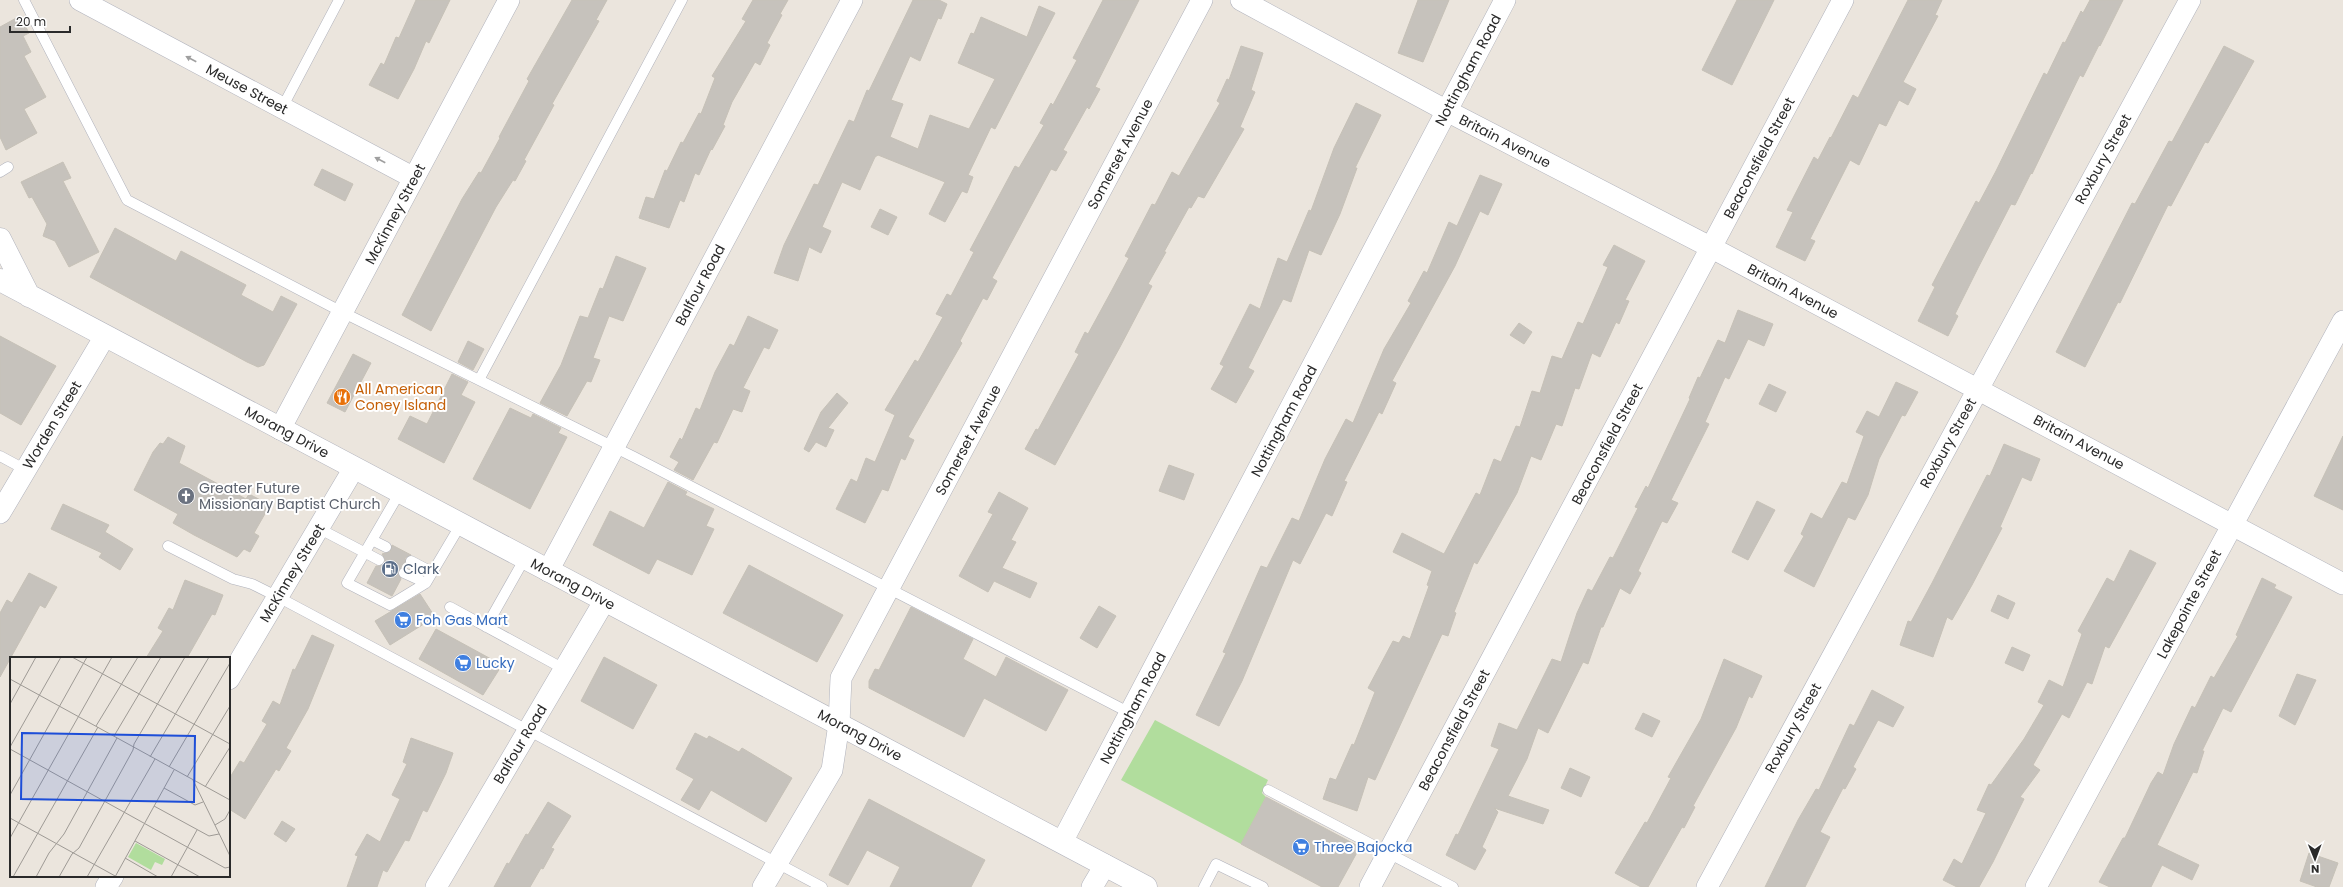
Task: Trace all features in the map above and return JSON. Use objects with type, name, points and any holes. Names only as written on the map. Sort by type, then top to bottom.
[{"type":"street","name":"Meuse Street","points":[[80,0],[414,178]]},
{"type":"street","name":"McKinney Street","points":[[280,429],[509,0]]},
{"type":"street","name":"Balfour Road","points":[[548,571],[852,0]]},
{"type":"street","name":"Somerset Avenue","points":[[763,887],[832,770],[839,724],[841,678],[1202,0]]},
{"type":"street","name":"Britain Avenue","points":[[1241,0],[1446,111],[1712,248],[1978,388],[2343,584]]},
{"type":"street","name":"Nottingham Road","points":[[1062,842],[1505,0]]},
{"type":"street","name":"Beaconsfield Street","points":[[1370,887],[1843,0]]},
{"type":"street","name":"Roxbury Street","points":[[1707,887],[2190,0]]},
{"type":"street","points":[[0,239],[29,296]]},
{"type":"street","name":"Morang Drive","points":[[0,280],[1146,887]]},
{"type":"street","name":"Lakepointe Street","points":[[2036,887],[2343,321]]},
{"type":"street","name":"Worden Street","points":[[0,513],[105,336]]},
{"type":"street","name":"McKinney Street","points":[[230,677],[354,468]]},
{"type":"street","name":"Balfour Road","points":[[436,887],[605,600]]},
{"type":"street","points":[[1092,887],[1105,864]]},
{"type":"street","points":[[106,887],[112,877]]},
{"type":"lane","points":[[24,0],[127,200],[342,312],[614,447],[1130,713]]},
{"type":"lane","points":[[282,108],[339,0]]},
{"type":"lane","points":[[479,380],[682,0]]},
{"type":"lane","points":[[0,456],[26,470]]},
{"type":"lane","points":[[400,492],[347,583],[390,605],[426,583],[461,524]]},
{"type":"lane","points":[[318,528],[379,560]]},
{"type":"lane","points":[[372,540],[386,547]]},
{"type":"lane","points":[[168,546],[233,579],[252,584],[278,597],[822,887]]},
{"type":"lane","points":[[486,627],[525,558]]},
{"type":"lane","points":[[411,561],[432,572]]},
{"type":"lane","points":[[404,573],[426,583]]},
{"type":"lane","points":[[450,607],[564,669]]},
{"type":"lane","points":[[1268,790],[1389,852],[1453,887]]},
{"type":"lane","points":[[1204,887],[1216,864],[1263,887]]},
{"type":"green space","points":[[1155,720],[1268,780],[1262,793],[1266,797],[1241,844],[1121,780]]},
{"type":"building","points":[[416,0],[450,0],[429,43],[426,41],[414,69],[398,99],[369,85],[381,63],[384,65],[396,37],[399,38]]},
{"type":"building","points":[[572,0],[607,0],[596,20],[599,21],[552,104],[554,105],[524,160],[526,161],[515,181],[513,180],[496,207],[431,331],[402,315],[462,199],[479,172],[481,173],[529,81],[527,79]]},
{"type":"building","points":[[753,0],[788,0],[767,43],[770,45],[760,65],[755,62],[732,102],[723,125],[725,126],[712,150],[711,149],[699,175],[695,173],[684,202],[680,200],[669,228],[639,218],[646,197],[654,199],[665,170],[667,171],[681,142],[683,143],[699,113],[701,114],[715,78],[712,76],[746,21],[742,19]]},
{"type":"building","points":[[913,0],[939,0],[947,4],[941,19],[938,18],[920,61],[910,56],[891,100],[903,104],[890,137],[918,149],[930,115],[969,129],[995,79],[958,63],[971,33],[974,34],[981,17],[1027,37],[1039,6],[1055,13],[995,129],[991,127],[968,175],[973,177],[967,193],[962,191],[945,222],[929,214],[945,182],[878,155],[875,157],[860,190],[842,182],[822,227],[831,231],[821,253],[809,247],[798,281],[774,273],[784,245],[814,184],[818,185],[849,120],[854,122],[867,90],[869,91]]},
{"type":"building","points":[[1103,0],[1139,0],[1095,87],[1100,89],[1089,109],[1087,107],[1063,150],[1067,152],[1056,171],[1051,169],[992,278],[997,281],[987,300],[983,298],[960,341],[962,343],[908,437],[914,440],[905,460],[901,458],[888,491],[882,489],[865,523],[836,509],[851,479],[857,482],[866,458],[875,462],[895,415],[885,410],[915,360],[918,362],[943,317],[936,314],[947,294],[951,296],[974,252],[970,250],[1015,166],[1019,168],[1044,125],[1040,123],[1051,103],[1053,105],[1077,60],[1073,58]]},
{"type":"building","points":[[1418,0],[1449,0],[1423,62],[1398,53]]},
{"type":"building","points":[[1737,0],[1774,0],[1732,85],[1702,70]]},
{"type":"building","points":[[1908,0],[1942,0],[1935,15],[1938,16],[1903,82],[1916,89],[1908,105],[1899,100],[1886,126],[1879,123],[1859,165],[1850,160],[1810,239],[1815,241],[1805,261],[1776,247],[1793,212],[1787,210],[1814,157],[1818,160],[1853,95],[1858,98]]},
{"type":"building","points":[[2090,0],[2123,0],[2083,77],[2080,75],[2032,174],[2031,173],[2015,205],[2011,204],[1955,314],[1958,316],[1948,336],[1918,321],[1935,287],[1932,285],[1976,201],[1979,203],[1996,171],[2044,73],[2047,75],[2063,42],[2065,43],[2081,11],[2083,13]]},
{"type":"building","points":[[20,16],[29,33],[23,36],[31,52],[24,56],[46,97],[24,109],[37,133],[6,150],[0,137],[0,27]]},
{"type":"building","points":[[1241,46],[1263,53],[1251,90],[1255,92],[1240,127],[1244,129],[1204,198],[1198,196],[1191,208],[1189,207],[1148,284],[1152,286],[1055,465],[1025,449],[1036,429],[1038,430],[1079,354],[1075,352],[1085,332],[1088,334],[1129,258],[1125,256],[1152,204],[1155,205],[1172,172],[1179,176],[1220,103],[1217,101],[1227,79],[1229,80]]},
{"type":"building","points":[[2224,46],[2254,61],[2208,143],[2205,142],[2171,206],[2168,205],[2120,303],[2118,302],[2085,367],[2056,352],[2132,203],[2135,204],[2169,141],[2172,142]]},
{"type":"building","points":[[1356,103],[1381,115],[1355,168],[1357,168],[1340,214],[1321,255],[1309,250],[1291,302],[1283,299],[1248,368],[1254,371],[1236,403],[1211,389],[1224,366],[1220,364],[1250,304],[1260,309],[1278,258],[1287,262],[1309,210],[1311,211],[1334,148]]},
{"type":"building","points":[[63,162],[71,178],[63,181],[99,252],[69,267],[55,241],[43,236],[47,224],[32,197],[29,198],[21,182]]},
{"type":"building","points":[[322,169],[353,184],[345,201],[314,185]]},
{"type":"building","points":[[1480,175],[1502,184],[1488,215],[1480,211],[1455,266],[1392,381],[1396,383],[1382,414],[1379,412],[1344,481],[1347,482],[1332,516],[1326,513],[1300,564],[1293,560],[1242,681],[1219,726],[1196,715],[1226,653],[1223,652],[1261,566],[1267,568],[1292,518],[1299,521],[1325,459],[1346,419],[1353,423],[1384,349],[1411,303],[1408,301],[1424,271],[1427,273],[1449,222],[1457,226]]},
{"type":"building","points":[[880,209],[897,217],[888,235],[871,227]]},
{"type":"building","points":[[115,228],[176,261],[181,251],[246,285],[241,295],[273,312],[281,296],[297,304],[264,365],[258,367],[247,362],[90,277]]},
{"type":"building","points":[[1614,245],[1645,261],[1625,300],[1629,301],[1619,324],[1616,322],[1600,357],[1592,353],[1579,389],[1575,388],[1562,426],[1556,424],[1541,460],[1531,456],[1517,493],[1477,564],[1474,562],[1454,612],[1456,613],[1448,636],[1442,634],[1375,780],[1368,777],[1357,811],[1323,799],[1330,778],[1336,780],[1352,744],[1354,745],[1375,692],[1368,688],[1393,641],[1399,643],[1403,636],[1410,639],[1429,586],[1427,585],[1432,571],[1393,552],[1402,533],[1444,554],[1476,493],[1480,495],[1494,459],[1501,462],[1516,426],[1520,427],[1532,391],[1540,393],[1552,356],[1562,359],[1578,322],[1583,324],[1608,267],[1603,265]]},
{"type":"building","points":[[616,256],[646,268],[623,321],[609,316],[593,358],[600,360],[591,382],[587,381],[567,416],[540,403],[561,365],[580,316],[588,318],[600,288],[603,289]]},
{"type":"building","points":[[1738,310],[1773,324],[1764,346],[1748,339],[1729,379],[1725,377],[1705,422],[1709,424],[1671,500],[1678,503],[1667,523],[1662,521],[1638,571],[1641,573],[1630,594],[1620,588],[1603,627],[1601,627],[1588,664],[1583,662],[1548,733],[1538,728],[1527,759],[1508,796],[1549,810],[1543,824],[1494,808],[1498,812],[1482,847],[1486,850],[1475,870],[1446,855],[1456,834],[1458,835],[1499,749],[1491,746],[1499,723],[1517,730],[1552,659],[1561,662],[1577,613],[1588,589],[1592,591],[1610,557],[1613,558],[1638,508],[1635,507],[1646,486],[1648,488],[1690,399],[1689,398],[1698,377],[1700,378],[1718,340],[1725,343]]},
{"type":"building","points":[[748,316],[778,330],[769,349],[764,347],[743,388],[750,391],[742,412],[733,409],[717,443],[714,442],[693,480],[674,470],[679,462],[670,457],[680,438],[682,440],[696,408],[700,410],[715,372],[730,344],[734,346]]},
{"type":"building","points":[[1519,323],[1532,332],[1524,344],[1510,335]]},
{"type":"building","points":[[0,336],[56,366],[21,425],[0,413]]},
{"type":"building","points":[[468,341],[484,349],[473,370],[458,362]]},
{"type":"building","points":[[353,354],[371,363],[345,412],[327,403]]},
{"type":"building","points":[[452,374],[468,382],[461,395],[475,402],[444,463],[398,439],[410,416],[427,424]]},
{"type":"building","points":[[1896,382],[1918,392],[1905,416],[1902,415],[1879,459],[1868,495],[1855,520],[1848,517],[1814,587],[1784,571],[1804,536],[1801,534],[1811,513],[1822,519],[1842,482],[1847,484],[1864,436],[1856,432],[1867,411],[1879,417]]},
{"type":"building","points":[[1769,384],[1786,392],[1776,412],[1759,404]]},
{"type":"building","points":[[837,393],[848,403],[828,428],[834,430],[826,447],[816,442],[809,452],[804,449],[821,412]]},
{"type":"building","points":[[510,408],[531,418],[533,414],[561,428],[558,433],[567,437],[530,509],[473,479]]},
{"type":"building","points":[[2343,436],[2343,510],[2314,496]]},
{"type":"building","name":"Greater Future Missionary Baptist Church","points":[[168,437],[185,446],[179,463],[246,499],[249,494],[270,505],[254,533],[259,536],[250,552],[244,549],[237,557],[194,535],[173,523],[178,514],[134,490],[153,452],[160,443],[163,444]]},
{"type":"building","points":[[2004,444],[2040,459],[2031,481],[2022,477],[2000,527],[2002,528],[1972,585],[1952,620],[1947,617],[1933,657],[1900,645],[1908,621],[1911,622],[1987,475],[1990,476]]},
{"type":"building","points":[[1169,465],[1194,474],[1184,500],[1159,491]]},
{"type":"building","points":[[668,482],[687,492],[685,495],[714,509],[706,526],[714,529],[692,575],[657,559],[649,574],[593,545],[610,511],[644,528]]},
{"type":"building","points":[[999,492],[1028,508],[1011,540],[1016,542],[1002,568],[1037,583],[1030,598],[994,581],[988,592],[959,576],[993,514],[988,512]]},
{"type":"building","points":[[1757,501],[1775,510],[1748,560],[1732,552]]},
{"type":"building","points":[[63,504],[109,525],[105,532],[133,549],[120,570],[99,557],[102,553],[51,529]]},
{"type":"building","points":[[392,545],[411,555],[405,558],[407,567],[403,567],[398,571],[401,579],[392,596],[367,583],[376,566],[380,566],[385,563],[385,559],[382,554],[390,552]]},
{"type":"building","points":[[2130,550],[2156,563],[2109,648],[2105,646],[2092,684],[2087,682],[2069,718],[2062,714],[2033,765],[2040,770],[2020,797],[2024,799],[1979,887],[1957,887],[1943,880],[1954,859],[1962,864],[1986,813],[1977,810],[1989,784],[1991,785],[2024,739],[2044,705],[2038,702],[2049,680],[2063,687],[2082,634],[2078,631],[2107,578],[2114,582]]},
{"type":"building","points":[[749,565],[843,615],[817,662],[723,613]]},
{"type":"building","points":[[29,573],[57,587],[45,608],[40,605],[0,677],[0,613],[7,600],[12,603]]},
{"type":"building","points":[[2262,578],[2276,585],[2274,588],[2292,597],[2231,712],[2223,708],[2202,751],[2204,751],[2197,773],[2193,772],[2157,845],[2199,865],[2192,880],[2162,865],[2151,887],[2110,887],[2099,882],[2123,838],[2125,838],[2151,783],[2158,772],[2163,775],[2174,744],[2192,706],[2195,708],[2211,676],[2214,678],[2238,636],[2236,635]]},
{"type":"building","points":[[185,580],[223,595],[215,615],[212,614],[188,657],[147,657],[163,631],[158,628],[169,608],[173,610]]},
{"type":"building","points":[[420,594],[435,617],[390,645],[375,621]]},
{"type":"building","points":[[1998,595],[2015,603],[2008,619],[1991,611]]},
{"type":"building","points":[[1099,606],[1116,616],[1097,648],[1080,638]]},
{"type":"building","points":[[911,607],[973,639],[963,659],[996,677],[1006,657],[1068,690],[1046,731],[984,698],[964,737],[869,688],[869,681],[875,669],[879,670]]},
{"type":"building","points":[[436,629],[502,665],[483,695],[419,659]]},
{"type":"building","points":[[312,635],[334,645],[308,709],[286,748],[291,751],[279,771],[276,769],[245,819],[230,810],[230,777],[240,761],[244,763],[267,724],[262,721],[273,701],[280,705],[293,669],[295,670]]},
{"type":"building","points":[[2012,647],[2030,655],[2023,671],[2005,663]]},
{"type":"building","points":[[604,657],[657,685],[633,729],[581,701]]},
{"type":"building","points":[[1724,659],[1762,676],[1752,698],[1749,696],[1736,728],[1693,806],[1695,807],[1684,828],[1682,827],[1648,887],[1641,887],[1615,873],[1645,822],[1647,823],[1671,778],[1668,777],[1701,719]]},
{"type":"building","points":[[2297,674],[2316,680],[2295,725],[2279,716]]},
{"type":"building","points":[[1872,690],[1904,707],[1893,727],[1878,720],[1853,767],[1856,769],[1845,789],[1843,788],[1820,832],[1830,837],[1805,887],[1765,887],[1798,820],[1816,789],[1819,790],[1850,724],[1854,726]]},
{"type":"building","points":[[1643,713],[1660,721],[1652,737],[1635,729]]},
{"type":"building","points":[[695,733],[707,739],[709,736],[739,752],[742,748],[792,778],[766,822],[711,790],[699,810],[681,800],[694,779],[676,769]]},
{"type":"building","points":[[411,738],[453,753],[446,773],[427,812],[423,810],[409,841],[405,840],[387,872],[383,870],[377,887],[347,887],[358,856],[355,855],[367,834],[380,842],[400,799],[392,795],[407,764],[403,762]]},
{"type":"building","points":[[1570,768],[1590,777],[1581,797],[1561,788]]},
{"type":"building","points":[[1266,797],[1360,847],[1338,887],[1322,887],[1241,844]]},
{"type":"building","points":[[869,799],[985,860],[971,887],[890,887],[900,867],[867,850],[848,885],[829,875]]},
{"type":"building","points":[[548,802],[571,816],[551,848],[554,849],[543,869],[541,868],[530,887],[494,887],[507,863],[509,864],[526,834],[528,835]]},
{"type":"building","points":[[282,821],[295,829],[286,842],[274,834]]},
{"type":"building","points":[[2309,853],[2338,863],[2329,887],[2317,887],[2300,881]]},
{"type":"place","name":"All American Coney Island","points":[[342,397]]},
{"type":"place","name":"Greater Future Missionary Baptist Church","points":[[186,496]]},
{"type":"place","name":"Clark","points":[[390,569]]},
{"type":"place","name":"Foh Gas Mart","points":[[403,620]]},
{"type":"place","name":"Lucky","points":[[463,663]]},
{"type":"place","name":"Three Bajocka","points":[[1301,847]]}]
